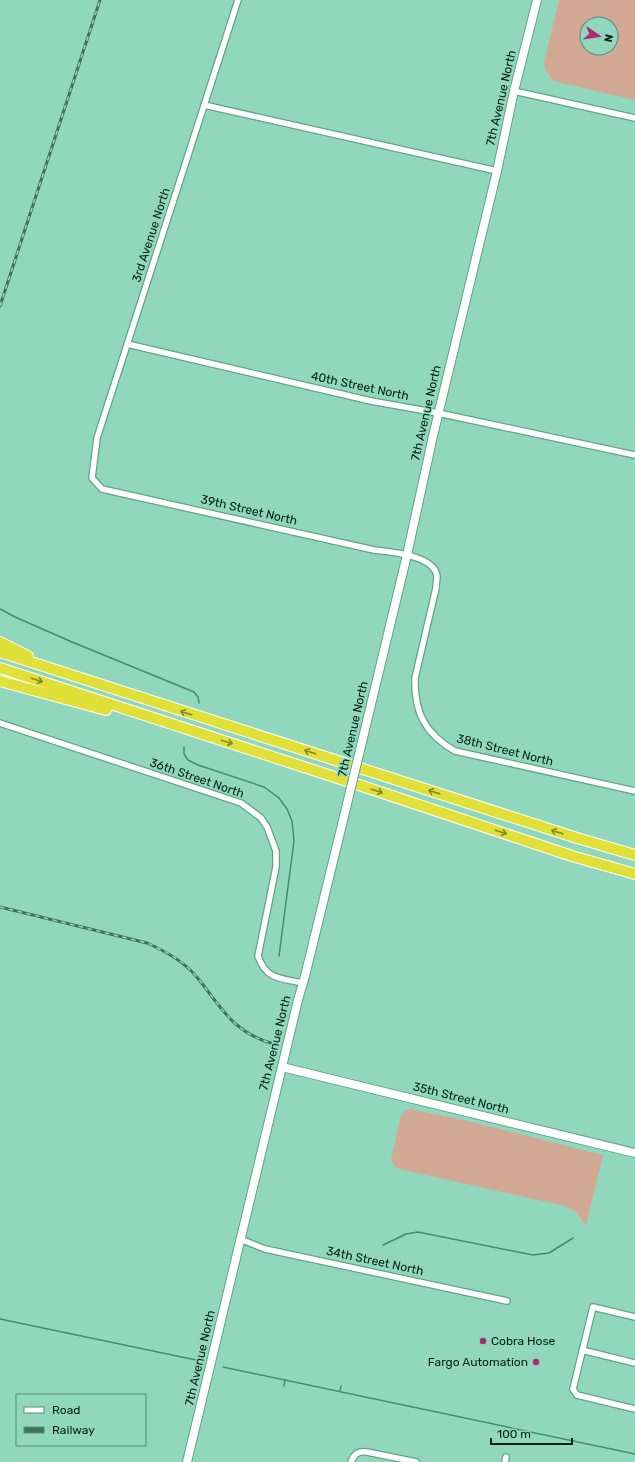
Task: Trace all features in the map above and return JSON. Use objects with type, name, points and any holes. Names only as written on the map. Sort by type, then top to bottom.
[{"type":"highway","points":[[0,642],[60,672]]},
{"type":"highway","points":[[0,652],[577,838],[635,855]]},
{"type":"highway","points":[[0,668],[572,856],[635,874]]},
{"type":"highway","points":[[0,681],[81,702],[152,724],[209,736]]},
{"type":"highway","points":[[577,838],[635,849]]},
{"type":"street","name":"3rd Avenue North","points":[[92,478],[97,438],[238,0]]},
{"type":"street","name":"7th Avenue North","points":[[187,1462],[407,555],[438,413],[537,0]]},
{"type":"street","points":[[514,91],[635,118]]},
{"type":"street","points":[[204,105],[497,171]]},
{"type":"street","name":"40th Street North","points":[[127,344],[371,401],[438,413],[635,455]]},
{"type":"street","name":"39th Street North","points":[[92,478],[102,489],[367,548],[407,555]]},
{"type":"street","name":"38th Street North","points":[[407,555],[424,560],[433,568],[437,575],[436,588],[415,678],[414,689],[422,720],[430,733],[455,751],[635,791]]},
{"type":"street","name":"36th Street North","points":[[0,723],[241,803],[261,818],[267,827],[276,851],[276,867],[258,956],[261,966],[267,973],[303,983]]},
{"type":"street","name":"35th Street North","points":[[282,1067],[635,1153]]},
{"type":"street","name":"34th Street North","points":[[240,1239],[265,1249],[507,1301]]},
{"type":"street","points":[[635,1317],[593,1307],[573,1389],[576,1395],[635,1409]]},
{"type":"street","points":[[582,1350],[635,1363]]},
{"type":"street","points":[[351,1462],[353,1456],[360,1451],[416,1462]]},
{"type":"shaded area","points":[[559,0],[635,0],[635,100],[553,81],[546,71],[544,62]]},
{"type":"shaded area","points":[[410,1109],[464,1120],[603,1155],[586,1226],[576,1212],[565,1206],[399,1169],[391,1160],[401,1116],[405,1111]]},
{"type":"waterway","points":[[0,609],[72,642],[194,692],[198,697],[199,703]]},
{"type":"waterway","points":[[184,747],[184,754],[188,760],[198,765],[264,787],[279,798],[287,809],[292,821],[294,841],[279,956]]},
{"type":"waterway","points":[[383,1245],[406,1234],[418,1232],[533,1255],[549,1253],[573,1238]]},
{"type":"waterway","points":[[0,1319],[196,1360]]},
{"type":"waterway","points":[[223,1367],[635,1454]]},
{"type":"waterway","points":[[284,1386],[285,1380]]},
{"type":"waterway","points":[[340,1391],[341,1386]]},
{"type":"railway","points":[[0,306],[100,0]]},
{"type":"railway","points":[[0,907],[147,943],[160,949],[179,960],[190,970],[219,1006],[236,1024],[257,1038],[271,1043]]},
{"type":"place","name":"Cobra Hose","points":[[483,1341]]},
{"type":"place","name":"Fargo Automation","points":[[536,1362]]}]
